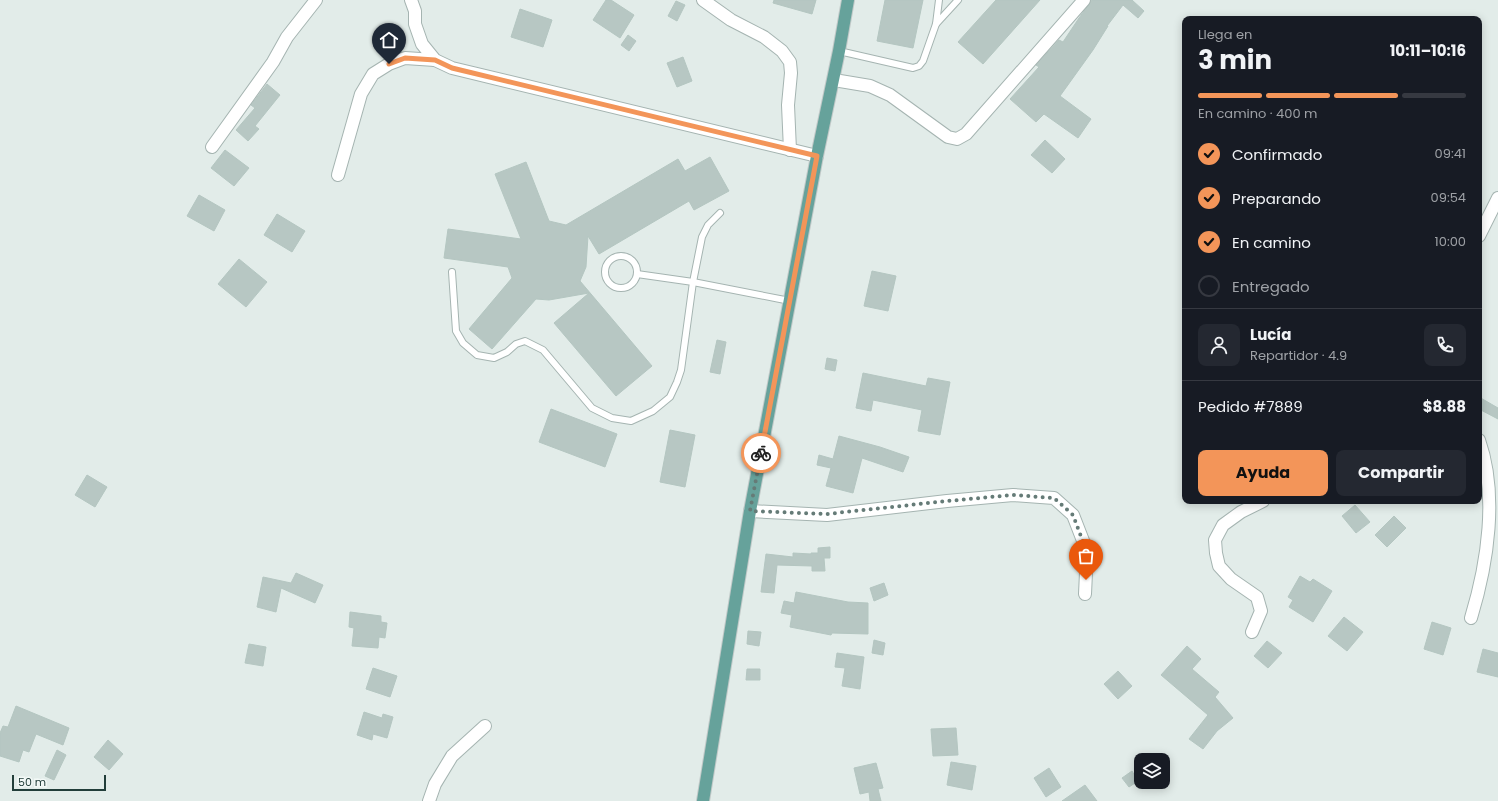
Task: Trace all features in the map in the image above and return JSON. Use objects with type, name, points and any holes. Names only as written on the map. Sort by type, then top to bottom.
[{"type":"main road","points":[[703,801],[750,511],[817,156],[840,51],[848,0]]},
{"type":"street","points":[[212,147],[272,62],[287,37],[316,0]]},
{"type":"street","points":[[411,0],[415,11],[415,24],[422,44],[435,60]]},
{"type":"street","points":[[703,0],[731,20],[764,37],[782,51],[790,62],[791,73],[788,105],[790,150]]},
{"type":"street","points":[[834,80],[870,86],[890,95],[948,137],[957,139],[966,134],[1084,0]]},
{"type":"street","points":[[338,175],[361,94],[373,74],[389,64],[405,58],[435,60],[452,68],[817,156]]},
{"type":"street","points":[[1482,230],[1498,198]]},
{"type":"street","points":[[1471,618],[1486,568],[1495,516],[1493,474],[1482,447]]},
{"type":"street","points":[[750,511],[827,514],[1013,495],[1054,498],[1073,515],[1087,551],[1085,594]]},
{"type":"street","points":[[1252,632],[1261,610],[1256,597],[1231,579],[1219,566],[1215,540],[1223,525],[1241,512],[1257,504]]},
{"type":"street","points":[[428,801],[435,784],[452,756],[485,726]]},
{"type":"lane","points":[[840,51],[913,68],[919,66],[923,61],[936,24],[940,0]]},
{"type":"lane","points":[[936,24],[958,0]]},
{"type":"lane","points":[[452,272],[456,331],[463,343],[477,354],[494,358],[506,352],[516,344],[525,341],[543,350],[592,408],[612,418],[631,420],[653,411],[670,397],[677,382],[681,370],[693,282],[702,237],[708,224],[720,213]]},
{"type":"lane","points":[[620,256],[630,258],[636,265],[637,274],[634,283],[626,288],[617,288],[609,284],[605,275],[606,266],[612,259],[620,256]]},
{"type":"lane","points":[[637,274],[693,282],[790,301]]},
{"type":"building","points":[[606,0],[611,0],[634,15],[620,38],[593,20]]},
{"type":"building","points":[[774,0],[816,0],[812,14],[773,3]]},
{"type":"building","points":[[885,0],[923,0],[913,48],[877,41]]},
{"type":"building","points":[[996,0],[1040,0],[983,64],[958,42]]},
{"type":"building","points":[[1092,0],[1132,0],[1144,11],[1138,18],[1123,5],[1107,26],[1093,50],[1060,96],[1091,119],[1078,138],[1044,114],[1036,122],[1010,99],[1039,67],[1036,65],[1059,40],[1063,42]]},
{"type":"building","points":[[676,1],[685,5],[677,21],[668,16]]},
{"type":"building","points":[[520,9],[552,20],[543,47],[511,37]]},
{"type":"building","points":[[628,35],[636,41],[629,51],[621,45]]},
{"type":"building","points":[[683,57],[692,81],[677,87],[667,63]]},
{"type":"building","points":[[267,84],[280,95],[255,126],[259,129],[248,141],[236,130],[255,108],[251,105]]},
{"type":"building","points":[[1045,140],[1065,159],[1052,173],[1031,155]]},
{"type":"building","points":[[225,150],[249,168],[234,186],[211,168]]},
{"type":"building","points":[[710,157],[729,191],[694,210],[689,201],[599,254],[588,236],[586,267],[580,281],[652,366],[616,396],[554,323],[589,293],[549,300],[536,299],[492,349],[469,329],[512,278],[508,267],[444,258],[448,229],[521,239],[495,174],[526,162],[549,221],[566,225],[678,159],[685,171]]},
{"type":"building","points":[[199,195],[225,210],[214,231],[187,216]]},
{"type":"building","points":[[277,214],[305,231],[292,252],[264,235]]},
{"type":"building","points":[[239,259],[267,282],[246,307],[218,284]]},
{"type":"building","points":[[872,271],[896,276],[888,311],[864,306]]},
{"type":"building","points":[[717,340],[726,342],[720,374],[710,372]]},
{"type":"building","points":[[827,358],[837,360],[835,371],[825,369]]},
{"type":"building","points":[[863,373],[926,386],[928,378],[950,382],[940,435],[918,431],[922,410],[873,400],[871,411],[856,408]]},
{"type":"building","points":[[1482,399],[1498,408],[1498,419],[1482,411]]},
{"type":"building","points":[[551,409],[617,434],[605,467],[539,442]]},
{"type":"building","points":[[670,430],[695,435],[685,487],[660,482]]},
{"type":"building","points":[[839,436],[880,447],[909,457],[903,472],[862,458],[853,493],[826,486],[831,468],[817,465],[819,455],[833,459]]},
{"type":"building","points":[[87,475],[107,487],[95,507],[75,495]]},
{"type":"building","points":[[1355,505],[1370,522],[1356,533],[1342,516]]},
{"type":"building","points":[[1394,516],[1406,528],[1387,547],[1375,535]]},
{"type":"building","points":[[830,547],[830,558],[824,558],[825,571],[812,571],[812,566],[777,565],[774,593],[761,592],[766,554],[793,557],[793,553],[818,553],[818,548]]},
{"type":"building","points":[[296,573],[323,585],[315,603],[281,588],[276,612],[257,607],[263,577],[291,583]]},
{"type":"building","points":[[1300,576],[1310,582],[1313,579],[1332,591],[1313,622],[1289,607],[1293,600],[1288,597]]},
{"type":"building","points":[[884,583],[888,595],[874,601],[870,588]]},
{"type":"building","points":[[796,592],[848,602],[868,603],[868,634],[832,633],[831,635],[790,627],[792,615],[781,613],[784,601],[794,603]]},
{"type":"building","points":[[350,612],[381,616],[381,622],[387,623],[385,638],[379,637],[378,648],[352,646],[354,628],[349,627]]},
{"type":"building","points":[[1344,617],[1363,632],[1347,651],[1328,636]]},
{"type":"building","points":[[1432,622],[1451,628],[1443,655],[1424,649]]},
{"type":"building","points":[[748,631],[761,632],[759,646],[747,644]]},
{"type":"building","points":[[874,640],[885,643],[883,655],[872,653]]},
{"type":"building","points":[[1267,641],[1282,653],[1268,668],[1254,656]]},
{"type":"building","points":[[249,644],[266,647],[263,666],[245,663]]},
{"type":"building","points":[[1187,646],[1201,659],[1192,669],[1219,692],[1215,697],[1233,718],[1217,731],[1203,749],[1189,739],[1208,715],[1161,675]]},
{"type":"building","points":[[1483,649],[1498,653],[1498,677],[1477,672]]},
{"type":"building","points":[[837,653],[864,657],[860,689],[842,686],[845,668],[835,667]]},
{"type":"building","points":[[373,668],[397,676],[390,697],[366,689]]},
{"type":"building","points":[[747,669],[760,669],[760,680],[746,680]]},
{"type":"building","points":[[1118,671],[1132,686],[1118,699],[1104,684]]},
{"type":"building","points":[[16,706],[69,728],[63,745],[36,734],[29,752],[23,750],[19,762],[0,756],[0,733],[3,726],[8,727]]},
{"type":"building","points":[[364,712],[382,718],[383,714],[393,717],[387,738],[373,734],[372,740],[357,735]]},
{"type":"building","points":[[956,728],[958,755],[933,756],[931,729]]},
{"type":"building","points":[[108,740],[123,754],[109,770],[94,757]]},
{"type":"building","points":[[57,750],[66,755],[54,780],[45,776]]},
{"type":"building","points":[[951,762],[976,766],[972,790],[947,785]]},
{"type":"building","points":[[876,763],[883,788],[878,789],[881,801],[870,801],[869,792],[860,794],[854,768]]},
{"type":"building","points":[[1049,768],[1061,787],[1046,797],[1034,778]]},
{"type":"building","points":[[1132,771],[1134,774],[1134,784],[1129,787],[1122,778]]},
{"type":"building","points":[[1085,785],[1097,801],[1062,801]]},
{"type":"way so far","points":[[761,453],[750,511],[827,514],[1013,495],[1054,498],[1073,515],[1087,551],[1086,580]]},
{"type":"route","points":[[389,64],[405,58],[435,60],[452,68],[817,156],[761,453]]}]
